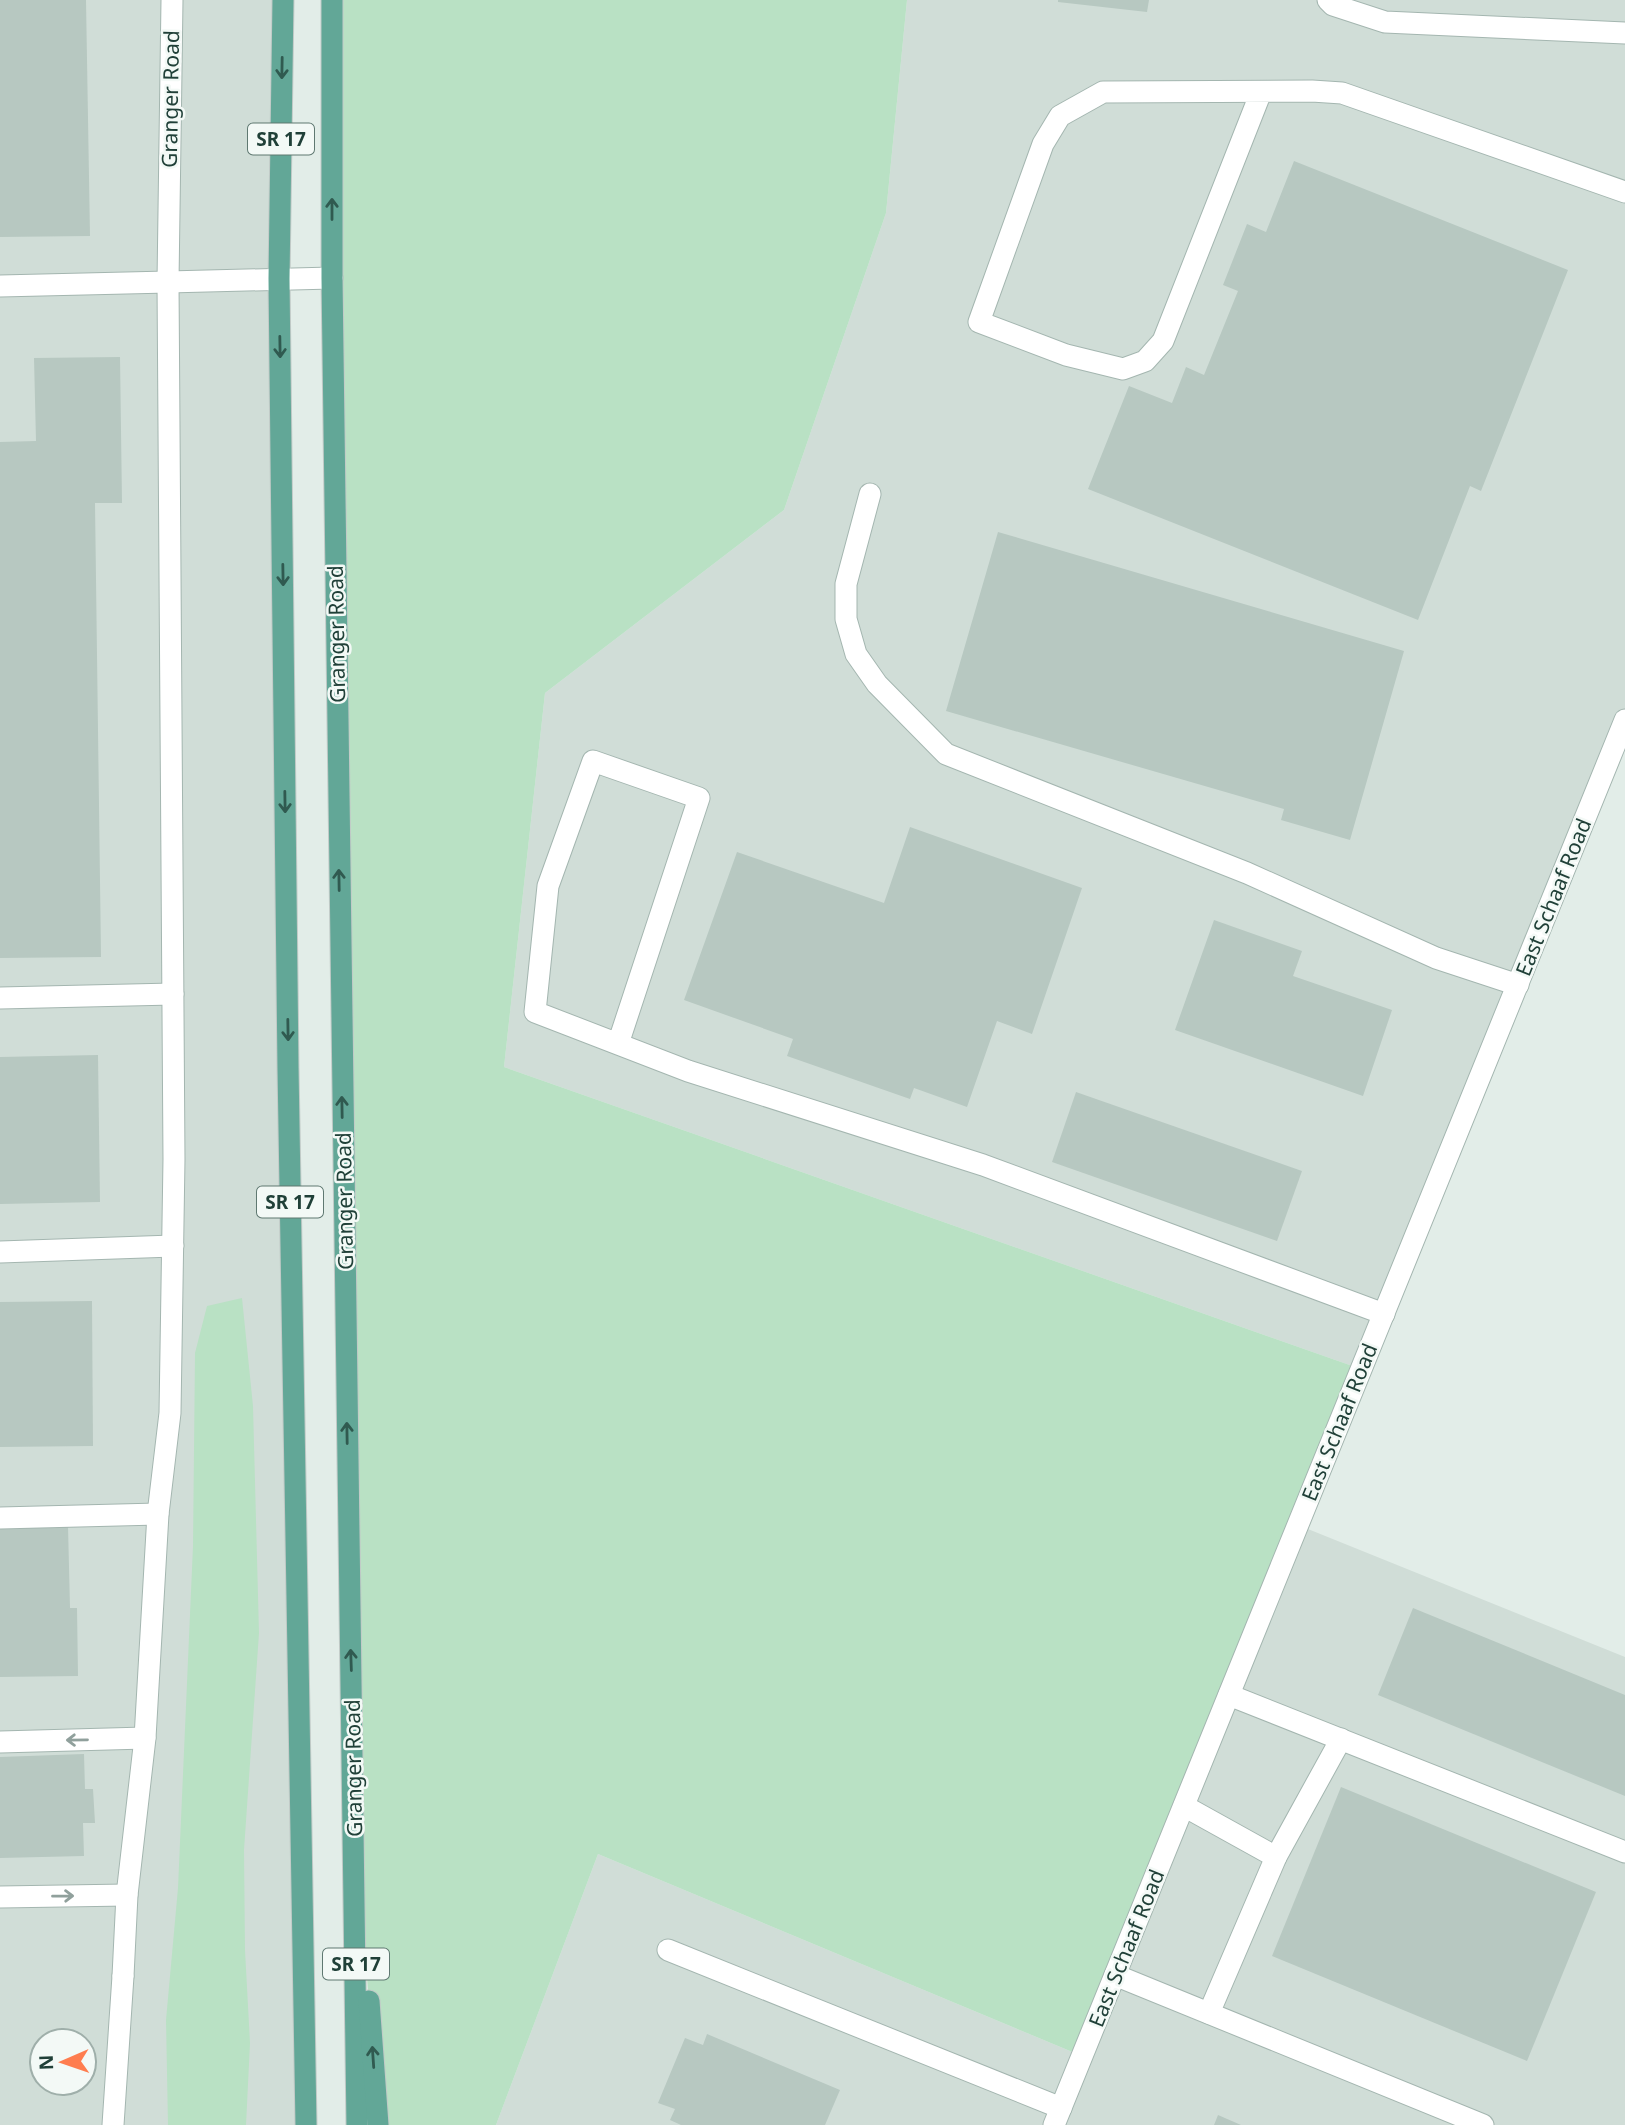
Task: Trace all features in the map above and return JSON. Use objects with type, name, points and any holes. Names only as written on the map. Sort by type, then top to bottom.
[{"type":"main road","name":"SR 17","points":[[283,0],[279,279],[288,1068],[306,2125]]},
{"type":"main road","name":"Granger Road","points":[[332,0],[332,278],[357,2125]]},
{"type":"main road","points":[[354,1802],[379,2125]]},
{"type":"street","name":"Granger Road","points":[[113,2125],[127,1895],[145,1738],[158,1514],[170,1413],[173,994],[168,282],[172,0]]},
{"type":"street","points":[[1328,0],[1333,5],[1385,22],[1625,33]]},
{"type":"street","points":[[1261,92],[1163,341],[1145,361],[1123,369],[1066,355],[979,323],[1043,144],[1060,116],[1103,92],[1312,91],[1342,93],[1625,192]]},
{"type":"street","points":[[0,286],[332,278]]},
{"type":"street","points":[[870,494],[846,584],[846,619],[856,654],[877,684],[946,754],[1247,873],[1436,958],[1518,985]]},
{"type":"street","name":"East Schaaf Road","points":[[1058,2116],[1625,720]]},
{"type":"street","points":[[618,1044],[699,798],[593,761],[548,886],[535,1012],[688,1071],[983,1166],[1384,1314]]},
{"type":"street","points":[[0,998],[173,994]]},
{"type":"street","points":[[0,1252],[173,1246]]},
{"type":"street","points":[[0,1518],[158,1514]]},
{"type":"street","points":[[1229,1695],[1625,1852]]},
{"type":"street","points":[[0,1742],[145,1738]]},
{"type":"street","points":[[1209,2013],[1276,1857],[1341,1739]]},
{"type":"street","points":[[1184,1806],[1276,1857]]},
{"type":"street","points":[[0,1897],[127,1895]]},
{"type":"street","points":[[668,1950],[1058,2116]]},
{"type":"street","points":[[1115,1975],[1483,2125]]},
{"type":"shaded area","points":[[0,0],[283,0],[306,2125],[0,2125]]},
{"type":"shaded area","points":[[907,0],[1625,0],[1625,720],[1361,1369],[504,1067],[545,693],[784,510],[886,213]]},
{"type":"shaded area","points":[[1298,1525],[1625,1657],[1625,2125],[496,2125],[598,1854],[1082,2056]]},
{"type":"green space","points":[[332,0],[907,0],[886,213],[784,510],[545,693],[504,1067],[1361,1369],[1082,2056],[598,1854],[496,2125],[378,2125],[354,1802]]},
{"type":"green space","points":[[242,1298],[253,1406],[259,1633],[244,1850],[245,1950],[250,2043],[246,2125],[168,2125],[166,2020],[178,1888],[193,1546],[195,1353],[207,1306]]},
{"type":"building","points":[[0,0],[86,0],[90,236],[0,237]]},
{"type":"building","points":[[1058,0],[1149,0],[1147,12]]},
{"type":"building","points":[[1294,161],[1568,270],[1481,491],[1470,486],[1418,620],[1088,489],[1129,386],[1172,403],[1186,367],[1204,375],[1238,291],[1223,285],[1247,224],[1266,232]]},
{"type":"building","points":[[120,357],[122,503],[95,503],[101,957],[0,958],[0,442],[36,441],[34,358]]},
{"type":"building","points":[[998,532],[1404,651],[1350,840],[1281,820],[1284,809],[946,711]]},
{"type":"building","points":[[910,827],[1082,888],[1032,1034],[997,1021],[967,1107],[914,1088],[910,1099],[787,1056],[793,1039],[684,1000],[737,852],[884,903]]},
{"type":"building","points":[[1214,920],[1302,951],[1293,976],[1392,1010],[1363,1096],[1175,1030]]},
{"type":"building","points":[[98,1055],[100,1202],[0,1204],[0,1057]]},
{"type":"building","points":[[1076,1092],[1302,1171],[1277,1241],[1052,1162]]},
{"type":"building","points":[[92,1301],[93,1446],[0,1447],[0,1302]]},
{"type":"building","points":[[68,1526],[70,1608],[77,1608],[78,1676],[0,1677],[0,1527]]},
{"type":"building","points":[[1413,1608],[1625,1695],[1625,1796],[1378,1695]]},
{"type":"building","points":[[84,1754],[85,1789],[93,1789],[95,1823],[83,1823],[84,1856],[0,1858],[0,1757]]},
{"type":"building","points":[[1341,1787],[1596,1892],[1527,2061],[1272,1956]]},
{"type":"building","points":[[707,2034],[840,2090],[825,2125],[681,2125],[670,2120],[675,2109],[658,2103],[685,2038],[703,2045]]},
{"type":"building","points":[[1218,2115],[1241,2125],[1214,2125]]}]
